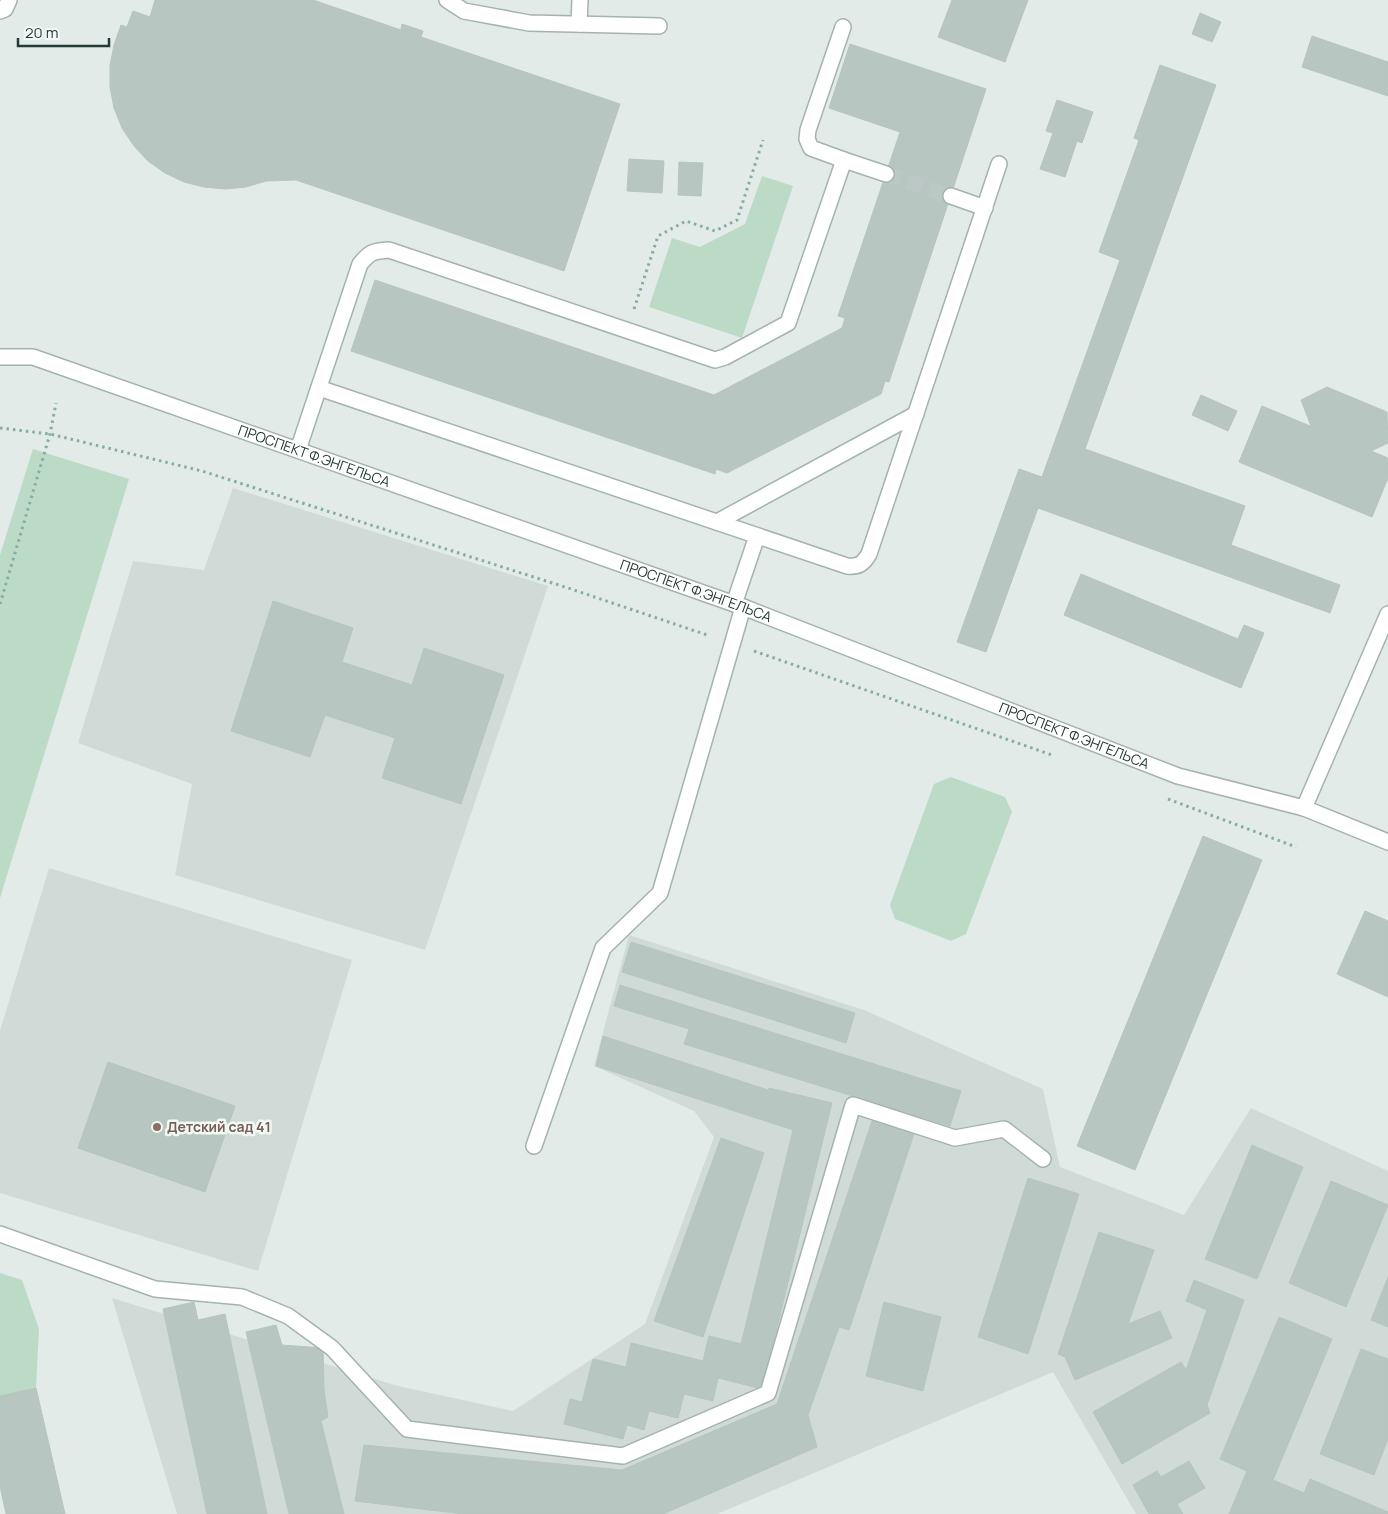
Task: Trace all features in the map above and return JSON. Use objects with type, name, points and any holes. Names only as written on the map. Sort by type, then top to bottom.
[{"type":"street","points":[[0,11],[5,9],[9,0]]},
{"type":"street","points":[[447,0],[464,10],[529,24],[658,26]]},
{"type":"street","points":[[579,24],[580,0]]},
{"type":"street","points":[[843,26],[808,130],[807,139],[811,148],[886,174]]},
{"type":"street","points":[[298,450],[360,264],[367,255],[376,251],[389,250],[715,360],[726,357],[788,323],[844,160]]},
{"type":"street","points":[[319,388],[756,536],[846,566],[856,567],[863,563],[869,554],[1000,164]]},
{"type":"street","points":[[951,196],[985,208]]},
{"type":"street","name":"ПРОСПЕКТ Ф.ЭНГЕЛЬСА","points":[[0,357],[33,357],[738,606],[1178,776],[1304,808],[1388,842]]},
{"type":"street","points":[[717,522],[916,414]]},
{"type":"street","points":[[534,1146],[603,948],[660,893],[732,644],[738,606],[756,536]]},
{"type":"street","points":[[1304,808],[1388,614]]},
{"type":"street","points":[[0,1234],[155,1289],[242,1297],[288,1316],[332,1348],[407,1430],[623,1456],[768,1393],[853,1105],[955,1138],[1004,1129],[1043,1159]]},
{"type":"path","points":[[627,331],[658,236],[686,221],[715,231],[737,220],[763,140]]},
{"type":"path","points":[[0,604],[50,434],[56,403]]},
{"type":"path","points":[[0,428],[50,434],[202,471],[268,491],[558,585],[1056,756]]},
{"type":"path","points":[[1160,796],[1296,847]]},
{"type":"shaded area","points":[[233,488],[548,586],[425,950],[175,875],[192,784],[78,743],[133,561],[204,570]]},
{"type":"shaded area","points":[[49,868],[352,960],[258,1271],[0,1193],[0,1031]]},
{"type":"shaded area","points":[[629,935],[864,1010],[1043,1089],[1060,1167],[1184,1215],[1251,1108],[1388,1171],[1388,1514],[1136,1514],[1053,1372],[717,1514],[177,1514],[112,1298],[398,1386],[513,1411],[645,1324],[714,1137],[694,1111],[594,1066]]},
{"type":"green space","points":[[762,176],[793,186],[742,338],[649,307],[672,238],[700,247],[745,224]]},
{"type":"green space","points":[[33,449],[129,479],[0,898],[0,555]]},
{"type":"green space","points":[[951,777],[1005,797],[1012,812],[966,934],[951,941],[895,919],[890,905],[934,784]]},
{"type":"green space","points":[[0,1273],[22,1280],[39,1329],[36,1388],[0,1396]]},
{"type":"building","points":[[155,0],[313,0],[401,30],[402,24],[423,31],[405,82],[196,11],[184,46],[127,27],[133,11],[150,17]]},
{"type":"building","points":[[952,0],[1028,0],[1005,62],[938,37]]},
{"type":"building","points":[[196,11],[405,82],[421,37],[620,104],[564,271],[296,180],[266,181],[246,187],[225,189],[204,187],[184,182],[165,173],[148,161],[134,146],[122,128],[114,108],[110,87],[110,66],[114,45],[121,25],[184,46]]},
{"type":"building","points":[[1200,13],[1221,22],[1212,42],[1192,34]]},
{"type":"building","points":[[1312,36],[1388,62],[1388,96],[1302,67]]},
{"type":"building","points":[[850,44],[986,89],[889,382],[885,381],[881,394],[727,473],[716,469],[715,474],[351,351],[375,280],[714,395],[842,328],[845,318],[838,316],[900,132],[829,108]]},
{"type":"building","points":[[1160,65],[1216,85],[1085,449],[1245,506],[1231,545],[1340,585],[1330,613],[1038,508],[986,652],[957,642],[1019,469],[1042,477],[1120,260],[1099,252],[1139,140],[1134,138]]},
{"type":"building","points":[[1057,100],[1093,112],[1082,143],[1077,141],[1065,177],[1040,169],[1053,133],[1046,131]]},
{"type":"building","points":[[629,159],[664,161],[662,193],[627,191]]},
{"type":"building","points":[[679,162],[703,163],[701,196],[678,195]]},
{"type":"building","points":[[1327,387],[1387,412],[1388,443],[1371,451],[1379,430],[1335,412],[1327,433],[1311,426],[1301,400]]},
{"type":"building","points":[[1201,395],[1237,411],[1228,431],[1192,415]]},
{"type":"building","points":[[1262,406],[1327,433],[1335,412],[1379,430],[1371,451],[1388,458],[1388,478],[1372,517],[1239,462]]},
{"type":"building","points":[[1081,574],[1238,639],[1244,625],[1264,633],[1241,688],[1064,615]]},
{"type":"building","points":[[273,601],[353,628],[342,662],[412,685],[424,648],[504,675],[461,804],[382,778],[395,738],[325,715],[310,757],[231,731]]},
{"type":"building","points":[[1203,836],[1262,860],[1135,1170],[1077,1146]]},
{"type":"building","points":[[1365,911],[1388,921],[1388,997],[1337,974]]},
{"type":"building","points":[[631,942],[855,1013],[846,1043],[622,972]]},
{"type":"building","points":[[620,985],[961,1091],[950,1126],[684,1044],[689,1029],[614,1006]]},
{"type":"building","points":[[603,1036],[768,1090],[769,1088],[832,1103],[762,1389],[718,1378],[713,1401],[684,1394],[678,1418],[649,1411],[644,1430],[627,1425],[623,1439],[564,1424],[570,1399],[582,1402],[593,1359],[626,1367],[631,1343],[703,1361],[709,1336],[741,1344],[793,1130],[596,1066]]},
{"type":"building","name":"Детский сад 41","points":[[108,1062],[235,1106],[205,1192],[78,1148]]},
{"type":"building","points":[[872,1121],[914,1134],[849,1330],[839,1327],[808,1415],[817,1447],[663,1514],[463,1514],[355,1501],[364,1445],[622,1470],[777,1404]]},
{"type":"building","points":[[721,1138],[764,1153],[703,1337],[654,1321]]},
{"type":"building","points":[[1252,1145],[1303,1167],[1257,1279],[1205,1259]]},
{"type":"building","points":[[1028,1178],[1079,1194],[1028,1354],[978,1337]]},
{"type":"building","points":[[1331,1181],[1388,1205],[1346,1307],[1289,1283]]},
{"type":"building","points":[[1099,1232],[1154,1250],[1128,1324],[1160,1311],[1172,1338],[1075,1380],[1065,1357],[1058,1354]]},
{"type":"building","points":[[1388,1277],[1388,1327],[1371,1320]]},
{"type":"building","points":[[1194,1280],[1244,1300],[1207,1405],[1210,1413],[1122,1464],[1093,1412],[1181,1362],[1186,1370],[1207,1310],[1186,1301]]},
{"type":"building","points":[[194,1302],[198,1320],[225,1314],[267,1514],[207,1514],[163,1309]]},
{"type":"building","points":[[884,1302],[941,1317],[923,1391],[866,1376]]},
{"type":"building","points":[[1279,1317],[1332,1339],[1273,1480],[1304,1493],[1310,1479],[1388,1512],[1388,1514],[1229,1514],[1247,1471],[1220,1459]]},
{"type":"building","points":[[276,1325],[282,1345],[323,1348],[324,1390],[328,1417],[321,1421],[344,1514],[289,1514],[246,1332]]},
{"type":"building","points":[[1361,1349],[1388,1359],[1388,1439],[1374,1475],[1320,1454]]},
{"type":"building","points":[[36,1388],[65,1514],[6,1514],[0,1486],[0,1396]]},
{"type":"building","points":[[1189,1461],[1205,1488],[1177,1504],[1183,1514],[1149,1514],[1133,1485],[1157,1471],[1161,1477]]},
{"type":"tunnel","points":[[886,174],[951,196]]},
{"type":"place","name":"Детский сад 41","points":[[157,1127]]}]
